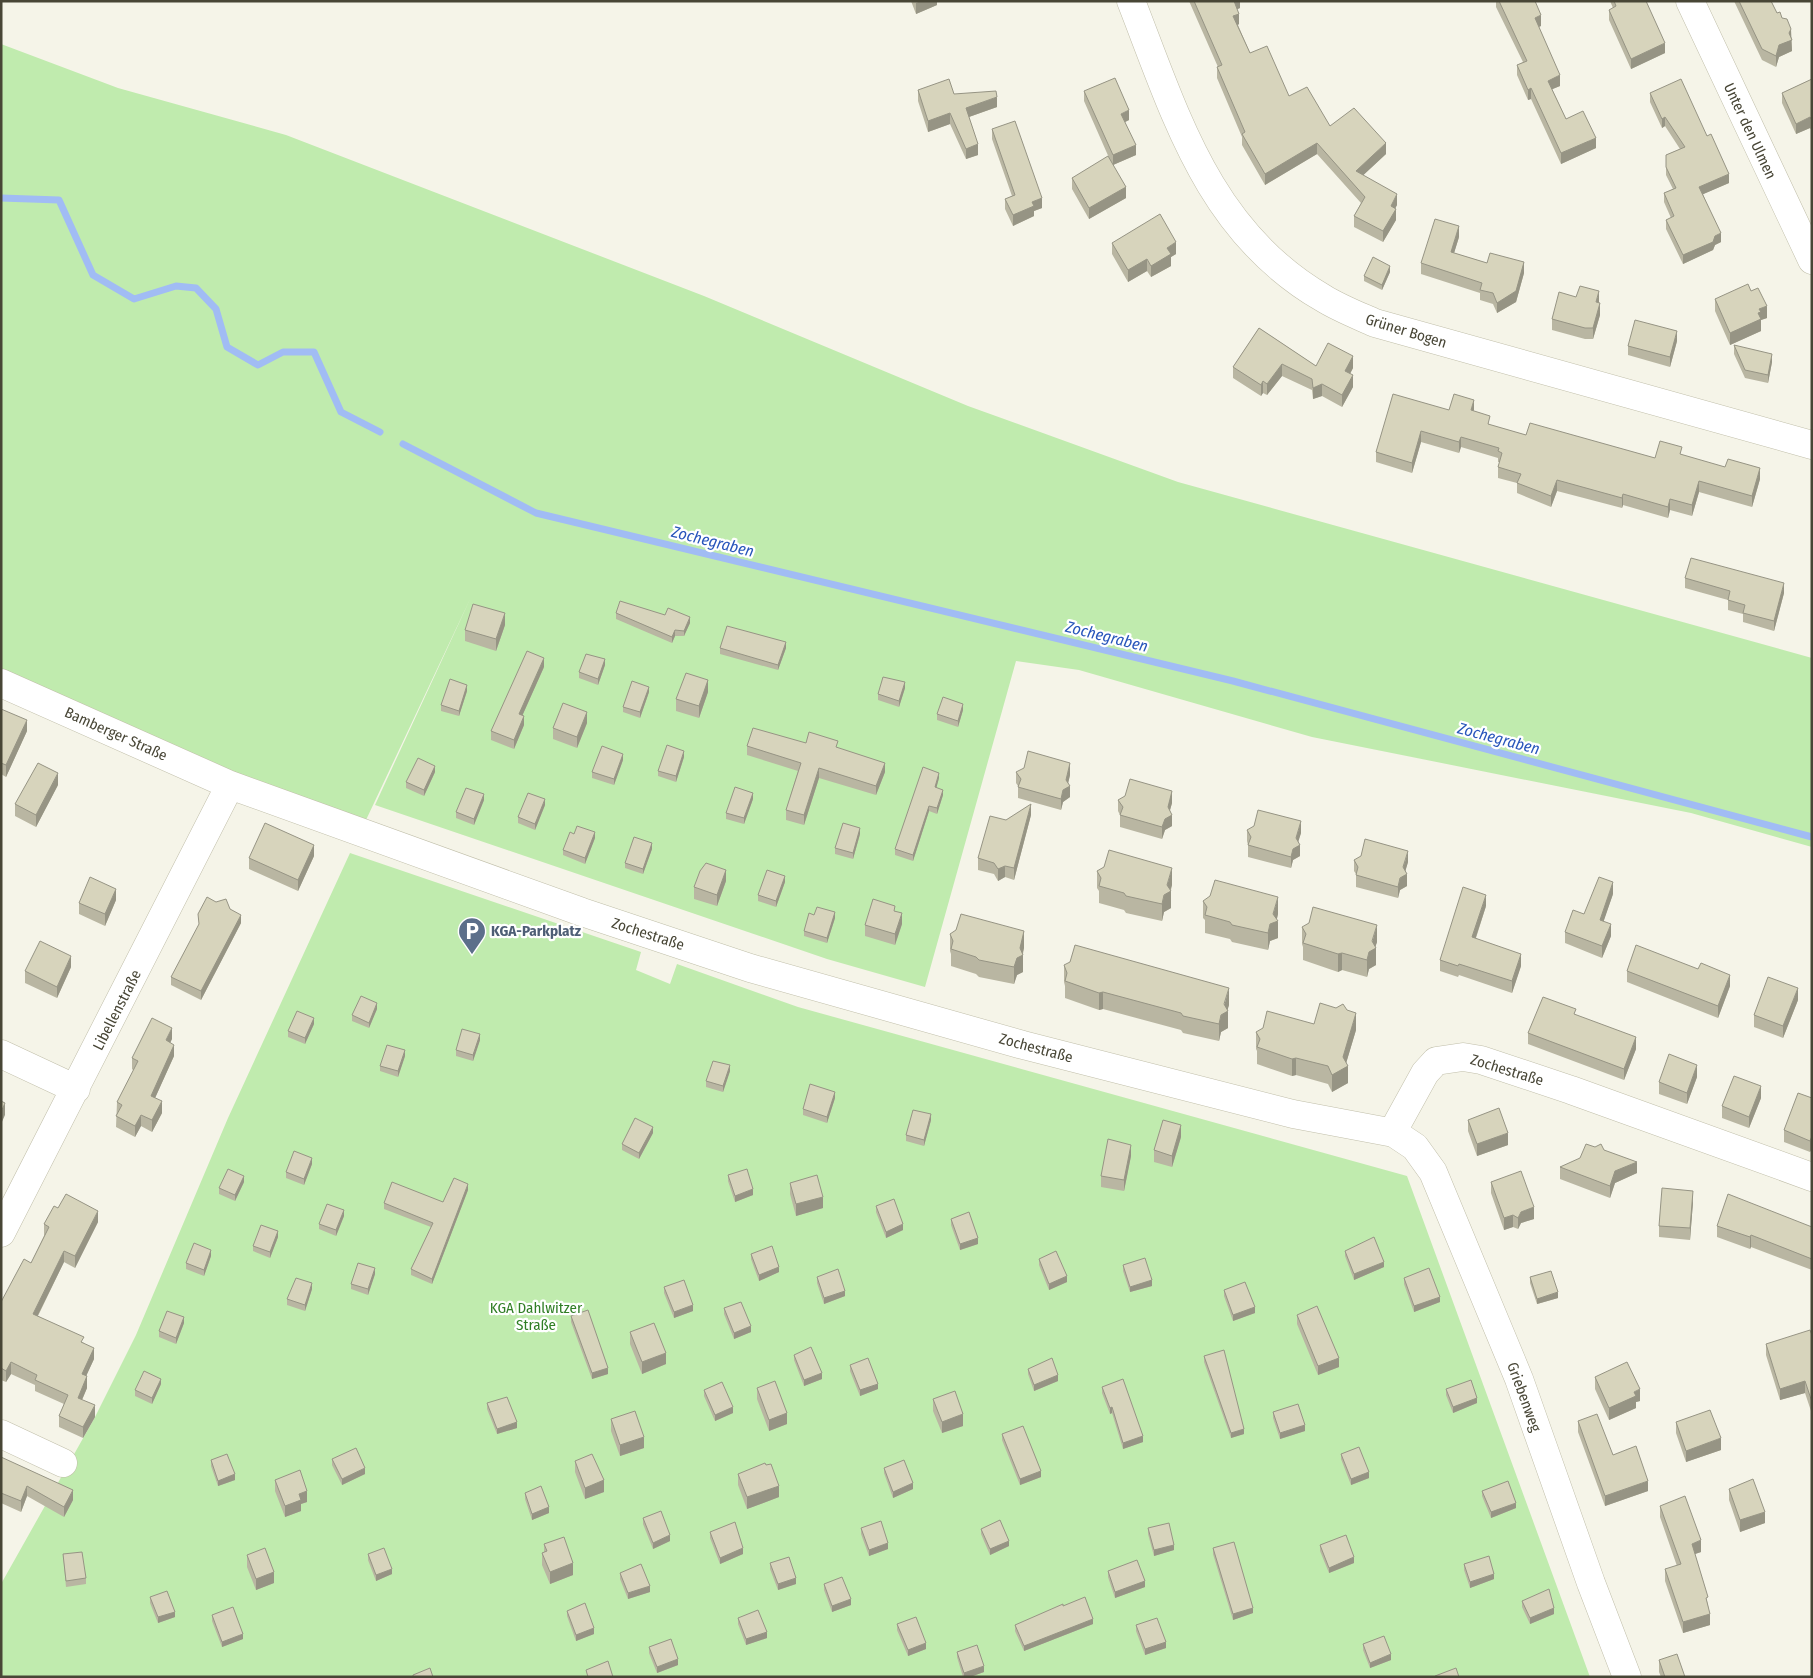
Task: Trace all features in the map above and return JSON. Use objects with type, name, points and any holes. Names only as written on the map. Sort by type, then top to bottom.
[{"type":"street","name":"Grüner Bogen","points":[[1131,1],[1179,124],[1201,171],[1219,201],[1269,258],[1323,298],[1374,323],[1812,445]]},
{"type":"street","name":"Unter den Ulmen","points":[[1690,1],[1812,260]]},
{"type":"street","name":"Bamberger Straße","points":[[1,683],[230,785]]},
{"type":"street","name":"Libellenstraße","points":[[1,1233],[76,1090],[230,785]]},
{"type":"street","name":"Zochestraße","points":[[230,785],[582,912],[834,993],[1023,1045],[1283,1111],[1394,1133],[1425,1072],[1436,1061],[1463,1057],[1481,1060],[1571,1090],[1812,1177]]},
{"type":"street","points":[[1,1054],[76,1090]]},
{"type":"street","name":"Griebenweg","points":[[1394,1133],[1415,1147],[1433,1172],[1519,1379],[1591,1583],[1627,1677]]},
{"type":"street","points":[[1,1434],[63,1463]]},
{"type":"green space","points":[[1,44],[118,88],[286,135],[704,296],[968,406],[1178,482],[1812,658],[1812,847],[1691,813],[1312,737],[1079,670],[1016,661],[925,987],[827,959],[375,805],[471,597],[366,820],[242,778],[1,671]]},
{"type":"green space","name":"KGA Dahlwitzer Straße","points":[[350,853],[641,952],[636,970],[670,984],[677,964],[798,1007],[1407,1176],[1590,1677],[1,1677],[1,1584],[95,1417],[136,1335],[228,1118]]},
{"type":"building","points":[[1194,1],[1234,1],[1239,14],[1233,16],[1250,53],[1267,46],[1289,96],[1307,87],[1330,126],[1354,108],[1386,143],[1356,171],[1397,194],[1391,206],[1396,209],[1383,231],[1354,216],[1365,197],[1317,143],[1265,174],[1242,134],[1245,132],[1217,67],[1222,65]]},
{"type":"building","points":[[1499,1],[1535,1],[1541,15],[1535,18],[1560,75],[1548,81],[1566,119],[1583,111],[1596,138],[1561,153],[1531,88],[1528,90],[1517,65],[1527,61]]},
{"type":"building","points":[[1614,1],[1646,1],[1665,43],[1631,59],[1609,10],[1616,6]]},
{"type":"building","points":[[1739,1],[1771,1],[1777,13],[1780,12],[1782,18],[1787,19],[1791,29],[1789,33],[1792,40],[1779,45],[1776,56],[1762,49]]},
{"type":"building","points":[[1115,78],[1129,110],[1121,114],[1136,145],[1113,155],[1084,91]]},
{"type":"building","points":[[949,79],[954,94],[996,91],[997,97],[966,108],[978,144],[966,149],[950,113],[928,121],[918,90]]},
{"type":"building","points":[[1681,79],[1707,136],[1711,134],[1729,174],[1699,187],[1721,233],[1715,236],[1713,242],[1683,255],[1666,220],[1674,216],[1664,193],[1676,188],[1666,167],[1666,155],[1685,147],[1665,117],[1662,119],[1650,93]]},
{"type":"building","points":[[1812,79],[1812,121],[1810,117],[1796,124],[1782,93]]},
{"type":"building","points":[[1015,121],[1042,198],[1032,202],[1034,206],[1013,215],[1005,199],[1015,195],[992,129]]},
{"type":"building","points":[[1108,156],[1126,187],[1089,208],[1072,178]]},
{"type":"building","points":[[1160,214],[1176,242],[1167,248],[1171,254],[1151,266],[1147,259],[1128,270],[1112,243]]},
{"type":"building","points":[[1435,219],[1459,226],[1451,252],[1487,263],[1490,253],[1524,262],[1516,291],[1497,303],[1493,293],[1480,290],[1482,283],[1421,263]]},
{"type":"building","points":[[1373,257],[1390,266],[1382,285],[1364,276]]},
{"type":"building","points":[[1748,284],[1751,291],[1758,288],[1767,306],[1759,309],[1761,312],[1758,313],[1761,319],[1730,333],[1715,299]]},
{"type":"building","points":[[1580,286],[1599,291],[1596,302],[1600,303],[1593,328],[1585,328],[1552,319],[1559,292],[1576,297]]},
{"type":"building","points":[[1635,320],[1677,331],[1670,357],[1628,346]]},
{"type":"building","points":[[1259,328],[1316,366],[1328,343],[1353,356],[1345,371],[1353,375],[1342,395],[1322,384],[1313,388],[1312,379],[1282,364],[1267,384],[1263,381],[1261,385],[1233,367]]},
{"type":"building","points":[[1734,345],[1772,354],[1768,375],[1745,370]]},
{"type":"building","points":[[1393,394],[1449,410],[1454,394],[1474,400],[1471,410],[1490,416],[1488,424],[1526,435],[1530,423],[1655,458],[1660,441],[1682,447],[1680,454],[1725,467],[1728,459],[1760,468],[1752,496],[1699,481],[1692,505],[1670,499],[1668,507],[1623,494],[1622,498],[1557,480],[1551,496],[1517,483],[1521,474],[1498,467],[1502,453],[1498,451],[1499,448],[1461,437],[1459,442],[1421,431],[1412,463],[1376,452]]},
{"type":"building","points":[[1691,558],[1784,583],[1774,621],[1743,613],[1745,605],[1728,600],[1730,591],[1685,578]]},
{"type":"building","points":[[620,601],[665,615],[668,608],[690,617],[684,631],[675,630],[672,637],[616,613]]},
{"type":"building","points":[[473,604],[505,613],[496,639],[465,630]]},
{"type":"building","points":[[727,626],[786,642],[778,665],[720,648]]},
{"type":"building","points":[[527,651],[544,658],[519,714],[524,716],[514,740],[491,731]]},
{"type":"building","points":[[586,654],[605,659],[598,679],[579,672]]},
{"type":"building","points":[[686,673],[708,680],[699,706],[676,699]]},
{"type":"building","points":[[883,677],[905,682],[899,701],[878,694]]},
{"type":"building","points":[[450,679],[467,685],[459,711],[441,705]]},
{"type":"building","points":[[632,681],[649,687],[640,712],[623,707]]},
{"type":"building","points":[[943,697],[963,704],[958,721],[937,714]]},
{"type":"building","points":[[563,703],[587,712],[577,737],[553,728]]},
{"type":"building","points":[[1,709],[27,720],[6,765],[1,763]]},
{"type":"building","points":[[753,728],[806,743],[809,732],[838,741],[836,747],[885,763],[876,786],[819,768],[804,815],[786,810],[801,763],[747,746]]},
{"type":"building","points":[[667,745],[684,751],[676,776],[658,771]]},
{"type":"building","points":[[602,746],[623,754],[614,779],[592,772]]},
{"type":"building","points":[[1028,751],[1070,763],[1066,780],[1070,786],[1063,790],[1061,799],[1018,787],[1021,779],[1016,772],[1024,768]]},
{"type":"building","points":[[418,758],[435,766],[424,790],[406,782]]},
{"type":"building","points":[[38,763],[58,773],[36,815],[15,804]]},
{"type":"building","points":[[923,767],[939,773],[935,787],[943,790],[937,808],[929,806],[913,855],[895,849]]},
{"type":"building","points":[[1130,779],[1172,791],[1168,807],[1172,815],[1165,819],[1162,827],[1120,815],[1123,807],[1118,800],[1125,796]]},
{"type":"building","points":[[735,787],[753,793],[744,818],[726,813]]},
{"type":"building","points":[[466,788],[484,794],[474,819],[456,812]]},
{"type":"building","points":[[528,793],[545,799],[535,824],[518,817]]},
{"type":"building","points":[[1031,804],[1014,868],[1005,866],[998,869],[994,863],[978,858],[990,816],[1006,820]]},
{"type":"building","points":[[1258,810],[1301,821],[1296,838],[1300,845],[1293,849],[1291,857],[1248,845],[1251,837],[1247,830],[1254,826]]},
{"type":"building","points":[[265,823],[314,845],[298,880],[249,858]]},
{"type":"building","points":[[843,823],[860,828],[853,853],[835,848]]},
{"type":"building","points":[[577,826],[595,832],[585,858],[563,850],[570,832],[574,834]]},
{"type":"building","points":[[634,837],[652,843],[643,869],[625,863]]},
{"type":"building","points":[[1365,839],[1408,851],[1403,867],[1407,874],[1400,878],[1398,887],[1356,875],[1358,867],[1354,860],[1361,856]]},
{"type":"building","points":[[1109,850],[1172,868],[1167,885],[1171,891],[1164,895],[1162,904],[1126,896],[1124,893],[1099,886],[1101,878],[1097,871],[1104,867]]},
{"type":"building","points":[[706,863],[726,870],[717,895],[694,887],[700,871]]},
{"type":"building","points":[[767,870],[785,876],[776,901],[758,895]]},
{"type":"building","points":[[90,877],[116,889],[105,914],[79,903]]},
{"type":"building","points":[[1599,877],[1613,882],[1600,920],[1611,924],[1602,946],[1565,932],[1573,910],[1584,914]]},
{"type":"building","points":[[1215,880],[1278,897],[1273,914],[1278,921],[1270,924],[1268,933],[1232,925],[1230,922],[1205,915],[1207,907],[1203,901],[1210,896]]},
{"type":"building","points":[[1463,887],[1486,895],[1472,937],[1521,954],[1512,981],[1440,960]]},
{"type":"building","points":[[207,897],[216,902],[226,899],[230,909],[241,915],[201,991],[171,977],[199,924],[198,914]]},
{"type":"building","points":[[873,899],[895,906],[894,911],[902,913],[895,934],[865,925]]},
{"type":"building","points":[[817,907],[835,912],[827,938],[804,931],[809,913],[814,915]]},
{"type":"building","points":[[1313,907],[1377,925],[1372,941],[1376,948],[1369,952],[1367,960],[1342,953],[1338,954],[1303,943],[1306,934],[1302,927],[1309,923]]},
{"type":"building","points":[[961,914],[1024,931],[1020,948],[1023,955],[1017,958],[1014,967],[979,960],[976,957],[951,949],[953,941],[950,934],[956,930]]},
{"type":"building","points":[[40,941],[71,956],[57,987],[25,971]]},
{"type":"building","points":[[1075,945],[1229,988],[1224,1004],[1228,1011],[1221,1015],[1219,1024],[1183,1016],[1181,1013],[1103,992],[1099,993],[1065,981],[1067,973],[1064,965],[1070,962]]},
{"type":"building","points":[[1636,945],[1698,969],[1701,963],[1730,975],[1718,1006],[1627,971]]},
{"type":"building","points":[[1768,977],[1798,988],[1783,1026],[1754,1015]]},
{"type":"building","points":[[361,996],[377,1003],[369,1023],[352,1015]]},
{"type":"building","points":[[1543,997],[1576,1009],[1574,1014],[1636,1037],[1624,1069],[1528,1033]]},
{"type":"building","points":[[1320,1003],[1336,1008],[1343,1004],[1347,1010],[1356,1013],[1343,1057],[1348,1066],[1332,1075],[1328,1066],[1296,1058],[1292,1059],[1257,1047],[1260,1039],[1256,1032],[1263,1028],[1267,1011],[1314,1024]]},
{"type":"building","points":[[297,1011],[314,1018],[305,1038],[288,1031]]},
{"type":"building","points":[[152,1018],[172,1028],[166,1040],[174,1045],[151,1096],[162,1101],[152,1120],[141,1115],[135,1126],[116,1116],[122,1105],[117,1102],[138,1061],[132,1058]]},
{"type":"building","points":[[462,1029],[480,1034],[473,1055],[456,1050]]},
{"type":"building","points":[[387,1045],[405,1050],[398,1071],[380,1066]]},
{"type":"building","points":[[1669,1054],[1697,1065],[1687,1093],[1659,1082]]},
{"type":"building","points":[[713,1061],[730,1065],[723,1086],[706,1081]]},
{"type":"building","points":[[1734,1076],[1761,1086],[1749,1117],[1722,1106]]},
{"type":"building","points":[[810,1084],[835,1092],[827,1117],[803,1109]]},
{"type":"building","points":[[1798,1093],[1812,1098],[1812,1136],[1810,1141],[1784,1130]]},
{"type":"building","points":[[1,1101],[5,1103],[1,1112]]},
{"type":"building","points":[[1499,1108],[1508,1133],[1477,1144],[1468,1120]]},
{"type":"building","points":[[913,1110],[931,1114],[924,1140],[906,1135]]},
{"type":"building","points":[[635,1118],[653,1127],[639,1153],[622,1144]]},
{"type":"building","points":[[1163,1120],[1181,1125],[1172,1156],[1154,1150]]},
{"type":"building","points":[[1108,1139],[1131,1145],[1124,1180],[1101,1176]]},
{"type":"building","points":[[1586,1144],[1595,1147],[1601,1144],[1604,1150],[1637,1162],[1615,1171],[1610,1186],[1560,1167],[1580,1158]]},
{"type":"building","points":[[294,1151],[312,1158],[304,1179],[286,1172]]},
{"type":"building","points":[[228,1169],[244,1176],[235,1195],[219,1188]]},
{"type":"building","points":[[747,1169],[753,1189],[735,1196],[728,1175]]},
{"type":"building","points":[[1521,1171],[1534,1207],[1521,1212],[1518,1218],[1513,1215],[1504,1218],[1491,1182]]},
{"type":"building","points":[[817,1175],[823,1197],[796,1204],[790,1183]]},
{"type":"building","points":[[454,1178],[468,1184],[432,1279],[411,1269],[433,1223],[384,1203],[392,1182],[443,1202]]},
{"type":"building","points":[[1662,1188],[1693,1191],[1690,1228],[1659,1226]]},
{"type":"building","points":[[66,1194],[98,1211],[75,1256],[64,1251],[33,1314],[84,1337],[81,1342],[94,1348],[82,1374],[87,1376],[78,1398],[95,1405],[83,1427],[59,1416],[68,1395],[35,1380],[37,1375],[11,1362],[6,1371],[1,1368],[1,1302],[24,1259],[31,1263],[49,1227],[44,1224],[54,1206],[58,1208]]},
{"type":"building","points":[[1728,1194],[1812,1227],[1812,1259],[1751,1235],[1750,1237],[1717,1226]]},
{"type":"building","points":[[894,1199],[903,1224],[886,1232],[876,1206]]},
{"type":"building","points":[[327,1204],[344,1210],[336,1230],[319,1224]]},
{"type":"building","points":[[969,1212],[978,1238],[960,1244],[951,1219]]},
{"type":"building","points":[[261,1225],[278,1231],[270,1252],[253,1246]]},
{"type":"building","points":[[1374,1237],[1384,1262],[1354,1274],[1345,1251]]},
{"type":"building","points":[[194,1243],[211,1250],[204,1270],[186,1263]]},
{"type":"building","points":[[772,1246],[779,1267],[759,1275],[751,1254]]},
{"type":"building","points":[[1056,1251],[1067,1276],[1049,1284],[1039,1259]]},
{"type":"building","points":[[1145,1258],[1152,1280],[1130,1287],[1123,1265]]},
{"type":"building","points":[[358,1263],[375,1268],[368,1289],[351,1284]]},
{"type":"building","points":[[1429,1268],[1440,1297],[1414,1306],[1404,1278]]},
{"type":"building","points":[[838,1269],[845,1291],[824,1298],[817,1277]]},
{"type":"building","points":[[1551,1271],[1558,1292],[1537,1299],[1530,1277]]},
{"type":"building","points":[[296,1278],[312,1283],[305,1305],[287,1299]]},
{"type":"building","points":[[684,1280],[693,1305],[674,1312],[664,1287]]},
{"type":"building","points":[[1245,1282],[1255,1307],[1233,1315],[1224,1290]]},
{"type":"building","points":[[741,1302],[751,1326],[734,1333],[724,1308]]},
{"type":"building","points":[[1317,1306],[1339,1358],[1318,1366],[1297,1315]]},
{"type":"building","points":[[588,1310],[608,1368],[592,1373],[571,1316]]},
{"type":"building","points":[[167,1311],[184,1317],[176,1338],[159,1331]]},
{"type":"building","points":[[654,1323],[666,1353],[642,1362],[630,1332]]},
{"type":"building","points":[[1810,1330],[1812,1335],[1812,1402],[1805,1381],[1780,1389],[1766,1344]]},
{"type":"building","points":[[811,1347],[822,1373],[804,1380],[794,1355]]},
{"type":"building","points":[[1224,1350],[1244,1429],[1231,1433],[1204,1356]]},
{"type":"building","points":[[868,1358],[878,1384],[860,1390],[850,1365]]},
{"type":"building","points":[[1052,1358],[1058,1375],[1034,1385],[1028,1369]]},
{"type":"building","points":[[1627,1362],[1640,1389],[1634,1392],[1636,1396],[1609,1408],[1595,1377]]},
{"type":"building","points":[[144,1371],[161,1379],[152,1398],[135,1390]]},
{"type":"building","points":[[1123,1379],[1143,1436],[1123,1443],[1112,1407],[1110,1408],[1102,1387]]},
{"type":"building","points":[[1471,1380],[1477,1398],[1453,1407],[1446,1389]]},
{"type":"building","points":[[775,1381],[787,1413],[769,1420],[757,1388]]},
{"type":"building","points":[[722,1382],[733,1407],[715,1415],[704,1390]]},
{"type":"building","points":[[955,1391],[963,1414],[942,1422],[933,1399]]},
{"type":"building","points":[[507,1397],[517,1422],[497,1429],[487,1403]]},
{"type":"building","points":[[1298,1404],[1305,1425],[1280,1433],[1273,1412]]},
{"type":"building","points":[[1710,1410],[1721,1438],[1686,1451],[1676,1422]]},
{"type":"building","points":[[635,1411],[644,1437],[620,1445],[611,1419]]},
{"type":"building","points":[[1597,1414],[1613,1455],[1636,1446],[1648,1481],[1605,1496],[1578,1421]]},
{"type":"building","points":[[1023,1426],[1041,1471],[1020,1479],[1002,1434]]},
{"type":"building","points":[[1359,1447],[1369,1472],[1351,1479],[1341,1454]]},
{"type":"building","points":[[356,1448],[365,1468],[342,1479],[332,1459]]},
{"type":"building","points":[[227,1454],[235,1474],[218,1481],[211,1460]]},
{"type":"building","points":[[592,1454],[604,1480],[585,1488],[575,1461]]},
{"type":"building","points":[[1,1457],[73,1490],[64,1507],[27,1486],[21,1501],[1,1493]]},
{"type":"building","points":[[904,1460],[913,1483],[893,1492],[884,1468]]},
{"type":"building","points":[[765,1463],[766,1465],[771,1464],[779,1486],[747,1497],[738,1474]]},
{"type":"building","points":[[300,1470],[307,1491],[299,1494],[301,1500],[285,1506],[275,1480]]},
{"type":"building","points":[[1753,1479],[1765,1512],[1740,1520],[1729,1489]]},
{"type":"building","points":[[1508,1481],[1516,1503],[1491,1512],[1482,1491]]},
{"type":"building","points":[[541,1486],[549,1507],[532,1514],[525,1493]]},
{"type":"building","points":[[1685,1496],[1701,1540],[1692,1544],[1708,1597],[1706,1598],[1710,1614],[1683,1622],[1665,1569],[1681,1564],[1660,1506]]},
{"type":"building","points":[[661,1511],[670,1535],[653,1543],[643,1518]]},
{"type":"building","points":[[1000,1520],[1009,1541],[990,1549],[981,1529]]},
{"type":"building","points":[[881,1521],[888,1543],[869,1550],[861,1528]]},
{"type":"building","points":[[735,1522],[743,1548],[720,1558],[710,1532]]},
{"type":"building","points":[[1169,1523],[1174,1545],[1154,1550],[1148,1528]]},
{"type":"building","points":[[1346,1535],[1354,1557],[1329,1568],[1320,1545]]},
{"type":"building","points":[[564,1537],[573,1563],[550,1572],[542,1553],[547,1551],[544,1544]]},
{"type":"building","points":[[1234,1542],[1253,1608],[1233,1614],[1213,1548]]},
{"type":"building","points":[[265,1548],[274,1572],[256,1579],[247,1555]]},
{"type":"building","points":[[384,1548],[392,1569],[376,1575],[368,1554]]},
{"type":"building","points":[[82,1552],[86,1578],[66,1581],[63,1554]]},
{"type":"building","points":[[1489,1556],[1494,1574],[1470,1582],[1464,1564]]},
{"type":"building","points":[[789,1557],[796,1578],[778,1584],[770,1563]]},
{"type":"building","points":[[1137,1560],[1145,1581],[1115,1592],[1108,1571]]},
{"type":"building","points":[[641,1564],[650,1586],[628,1593],[620,1573]]},
{"type":"building","points":[[842,1577],[851,1599],[832,1606],[824,1584]]},
{"type":"building","points":[[1549,1589],[1554,1608],[1530,1618],[1522,1601]]},
{"type":"building","points":[[167,1591],[175,1612],[158,1617],[150,1597]]},
{"type":"building","points":[[1085,1597],[1093,1619],[1024,1646],[1015,1625],[1063,1604],[1063,1606]]},
{"type":"building","points":[[585,1603],[594,1628],[576,1635],[567,1611]]},
{"type":"building","points":[[233,1607],[243,1634],[222,1642],[212,1615]]},
{"type":"building","points":[[758,1610],[767,1632],[746,1639],[738,1618]]},
{"type":"building","points":[[916,1617],[926,1643],[908,1650],[897,1624]]},
{"type":"building","points":[[1157,1618],[1166,1642],[1145,1649],[1136,1625]]},
{"type":"building","points":[[1384,1636],[1391,1654],[1370,1663],[1363,1644]]},
{"type":"building","points":[[671,1639],[678,1659],[657,1667],[649,1647]]},
{"type":"building","points":[[977,1645],[984,1666],[964,1673],[957,1652]]},
{"type":"building","points":[[1677,1654],[1685,1677],[1665,1677],[1659,1660]]},
{"type":"building","points":[[608,1661],[613,1677],[588,1677],[586,1670]]},
{"type":"building","points":[[430,1668],[433,1677],[413,1677],[413,1675]]},
{"type":"building","points":[[1456,1668],[1459,1677],[1435,1677],[1435,1676]]},
{"type":"waterway","name":"Zochegraben","points":[[1,198],[59,200],[93,275],[134,299],[176,286],[196,288],[216,309],[227,347],[258,365],[283,352],[314,352],[341,412],[380,432]]},
{"type":"waterway","name":"Zochegraben","points":[[403,444],[536,513],[1233,681],[1812,837]]},
{"type":"place","name":"KGA-Parkplatz","points":[[472,955]]}]
